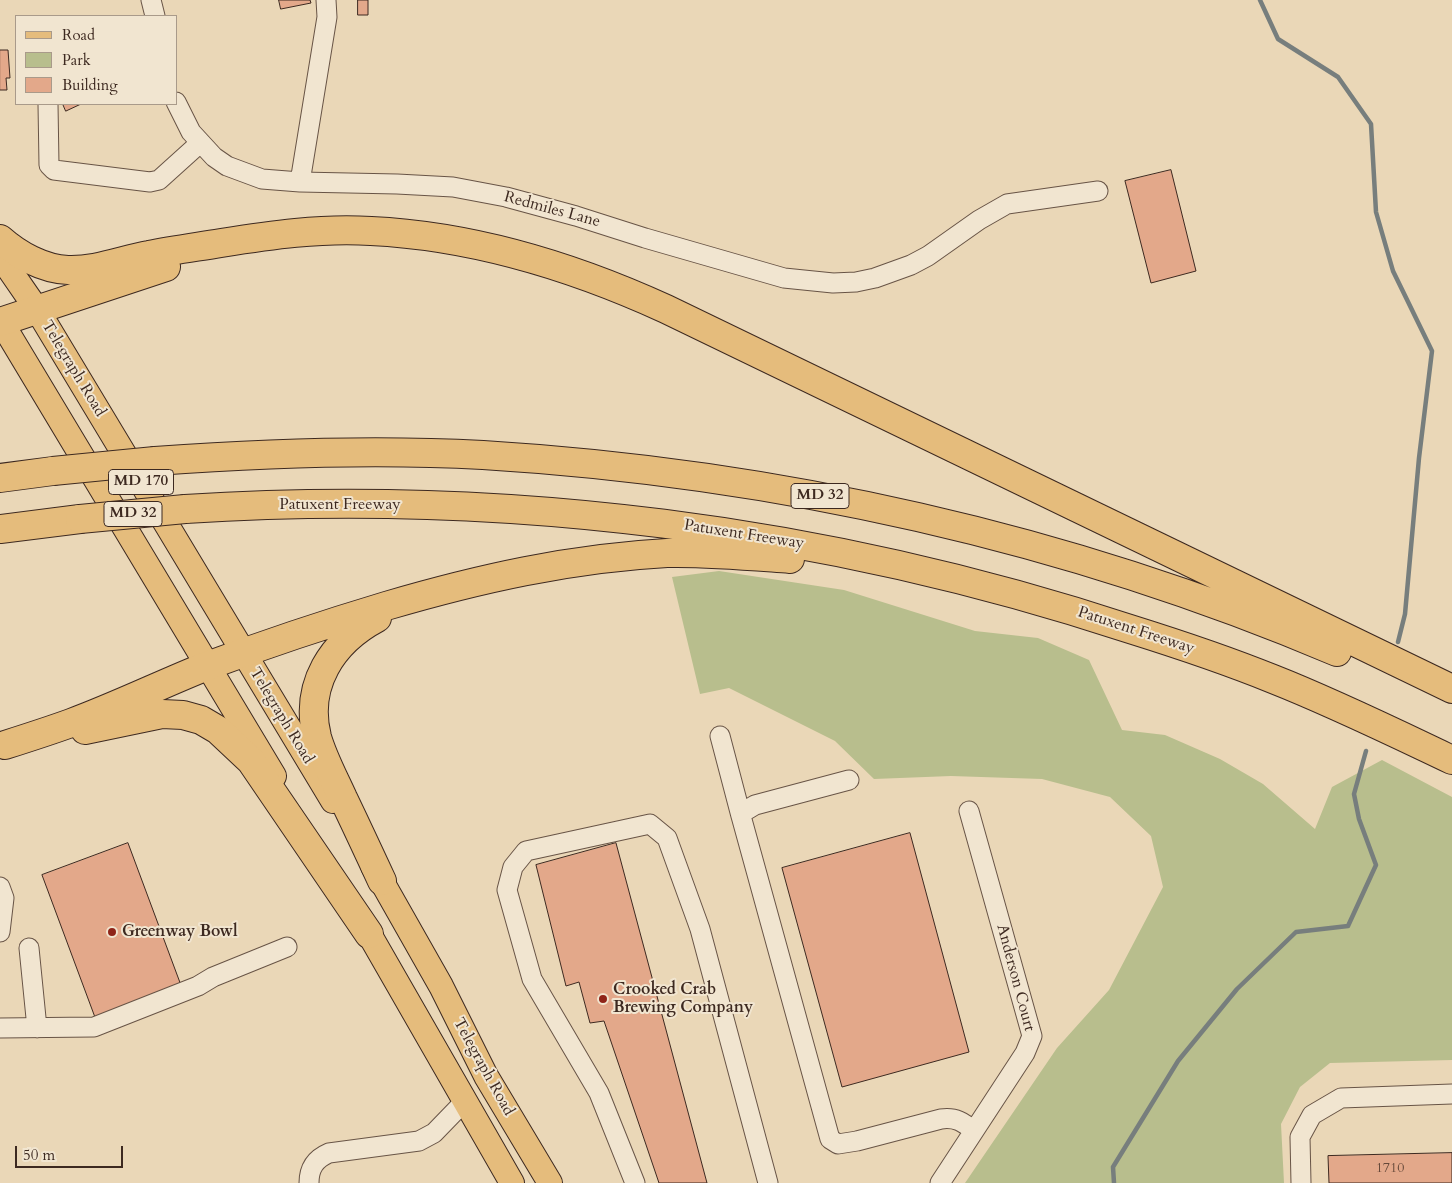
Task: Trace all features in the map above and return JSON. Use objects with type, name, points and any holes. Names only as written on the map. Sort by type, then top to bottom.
[{"type":"highway","points":[[0,239],[27,258],[67,270],[93,268],[150,255],[280,234],[322,230],[370,230],[412,234],[469,242],[526,255],[621,288],[1452,689]]},
{"type":"highway","points":[[0,322],[155,271],[280,234]]},
{"type":"highway","name":"MD 32","points":[[0,478],[156,461],[280,454],[388,453],[481,455],[686,474],[810,494],[993,535],[1108,567],[1196,596],[1294,633],[1452,704]]},
{"type":"highway","name":"Patuxent Freeway","points":[[0,529],[186,509],[243,506],[398,504],[558,512],[660,523],[827,549],[987,585],[1182,645],[1272,679],[1365,718],[1452,760]]},
{"type":"highway","points":[[2,746],[72,723],[208,666],[336,621],[432,592],[495,576],[616,557],[669,553],[735,554],[805,561],[986,592],[1076,611]]},
{"type":"highway","points":[[382,881],[326,762],[318,738],[314,717],[316,691],[323,670],[346,638],[368,622],[432,592]]},
{"type":"highway","points":[[2,746],[162,714],[183,715],[201,720],[218,730],[251,761],[370,934]]},
{"type":"main road","name":"Telegraph Road","points":[[0,256],[38,311],[382,881],[440,986],[486,1076],[550,1183]]},
{"type":"main road","name":"Telegraph Road","points":[[0,322],[370,934],[512,1183]]},
{"type":"street","points":[[152,0],[156,15]]},
{"type":"street","points":[[300,182],[327,17],[326,0]]},
{"type":"street","points":[[48,105],[48,165],[54,170],[150,182],[160,180],[200,143]]},
{"type":"street","name":"Redmiles Lane","points":[[177,105],[187,125],[200,143],[214,157],[227,166],[262,179],[453,187],[506,197],[576,216],[784,278],[833,284],[875,278],[911,265],[946,244],[979,220],[1007,204],[1098,191]]},
{"type":"street","points":[[720,736],[830,1139],[838,1144],[857,1141],[941,1119],[952,1118],[961,1121],[974,1130]]},
{"type":"street","points":[[741,816],[755,804],[849,780]]},
{"type":"street","name":"Anderson Court","points":[[940,1183],[1025,1053],[1032,1036],[969,812]]},
{"type":"street","points":[[635,1183],[599,1093],[532,979],[507,890],[512,868],[526,851],[650,824],[667,838],[700,929],[768,1183]]},
{"type":"street","points":[[0,887],[4,898],[0,932]]},
{"type":"street","points":[[0,1028],[94,1027],[198,986],[213,977],[287,947]]},
{"type":"street","points":[[29,948],[37,1028]]},
{"type":"street","points":[[1301,1183],[1300,1137],[1312,1115],[1341,1098],[1452,1094]]},
{"type":"street","points":[[309,1183],[310,1171],[319,1158],[329,1153],[419,1141],[434,1133],[465,1101]]},
{"type":"street","points":[[487,1141],[525,1183]]},
{"type":"green space","points":[[719,571],[844,590],[975,631],[1038,638],[1089,660],[1122,730],[1165,735],[1220,759],[1263,784],[1315,829],[1332,787],[1382,760],[1452,797],[1452,1060],[1330,1063],[1300,1087],[1281,1124],[1284,1183],[965,1183],[1057,1048],[1109,990],[1163,887],[1151,836],[1110,797],[1042,779],[951,776],[874,779],[835,741],[729,688],[700,694],[672,577]]},
{"type":"building","points":[[279,0],[310,0],[311,3],[281,9]]},
{"type":"building","points":[[358,0],[368,0],[368,15],[358,15]]},
{"type":"building","points":[[0,50],[8,50],[10,78],[6,78],[7,90],[0,90]]},
{"type":"building","points":[[63,105],[79,105],[66,111]]},
{"type":"building","points":[[1171,170],[1196,271],[1151,283],[1125,181]]},
{"type":"building","points":[[910,833],[969,1052],[842,1087],[782,868]]},
{"type":"building","name":"Greenway Bowl","points":[[128,843],[182,988],[96,1020],[42,875]]},
{"type":"building","points":[[616,843],[707,1183],[659,1183],[604,1021],[590,1023],[579,982],[566,986],[536,865]]},
{"type":"building","points":[[1452,1153],[1452,1183],[1329,1183],[1328,1156]]},
{"type":"waterway","points":[[1260,0],[1278,39],[1338,77],[1371,124],[1376,212],[1393,271],[1432,351],[1419,458],[1405,614],[1398,642]]},
{"type":"waterway","points":[[1114,1183],[1113,1167],[1178,1061],[1237,989],[1296,932],[1348,926],[1376,865],[1359,819],[1354,794],[1366,751]]},
{"type":"place","name":"Greenway Bowl","points":[[112,932]]},
{"type":"place","name":"Crooked Crab Brewing Company","points":[[603,999]]}]
